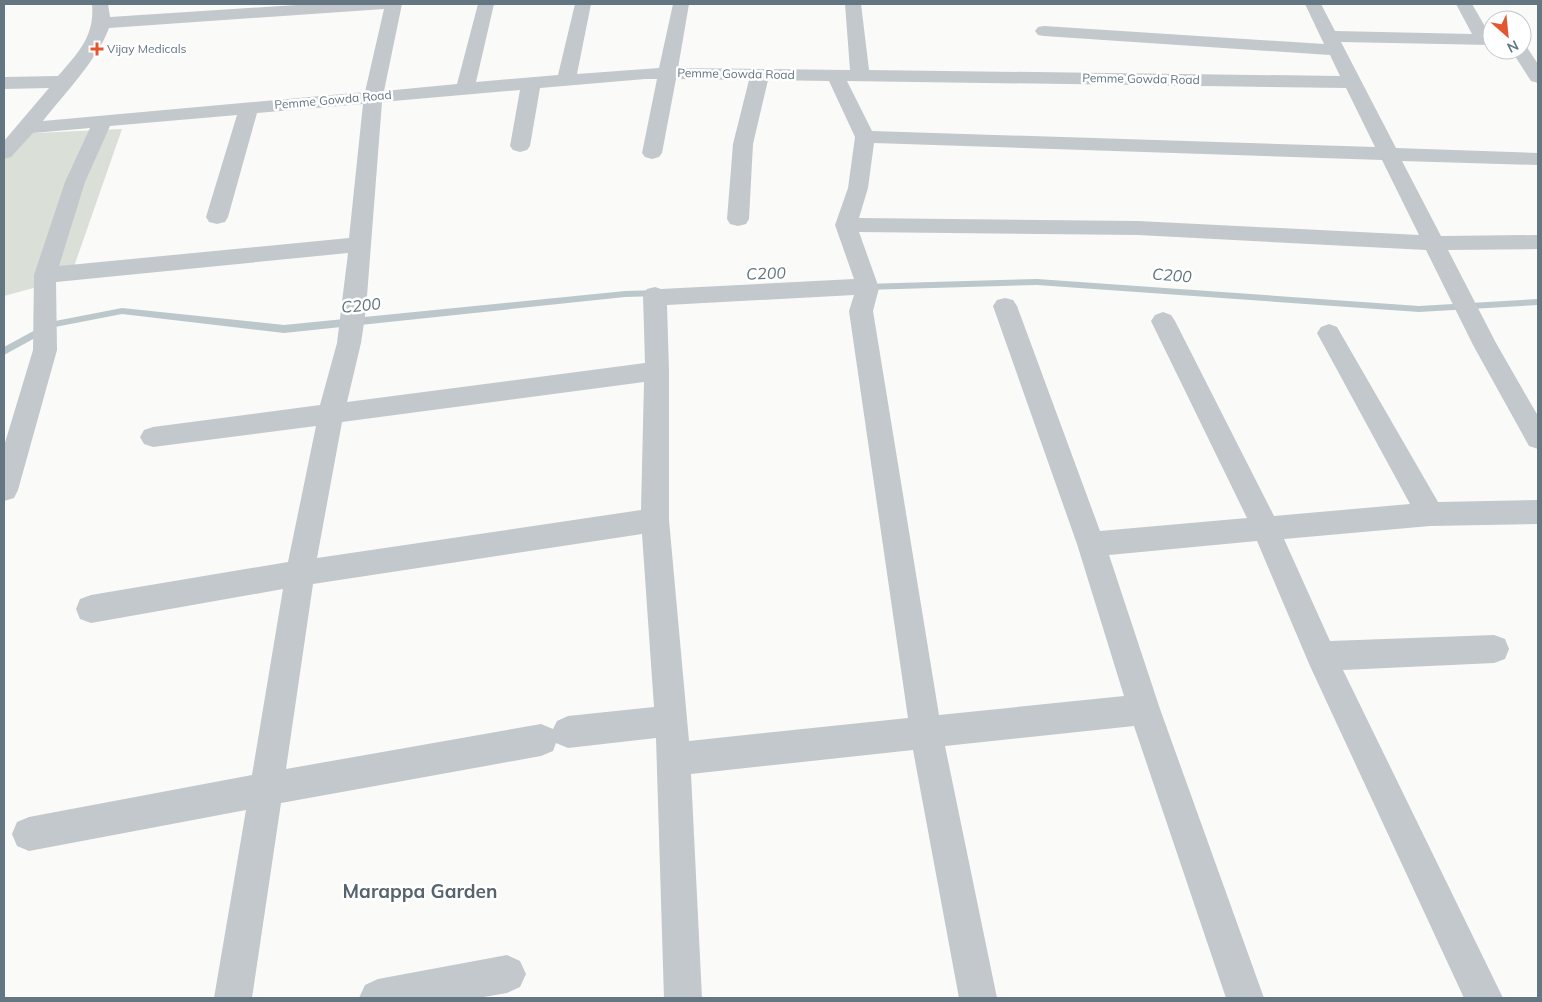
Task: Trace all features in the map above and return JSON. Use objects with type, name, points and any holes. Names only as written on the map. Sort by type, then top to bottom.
[{"type":"street","points":[[4,154],[27,128],[97,39],[102,10],[100,4]]},
{"type":"street","points":[[100,23],[228,21],[385,4]]},
{"type":"street","points":[[232,998],[300,573],[331,413],[349,343],[361,244],[374,97],[394,4]]},
{"type":"street","points":[[465,88],[486,4]]},
{"type":"street","points":[[566,80],[583,4]]},
{"type":"street","points":[[652,153],[681,4]]},
{"type":"street","points":[[853,4],[860,76]]},
{"type":"street","points":[[1313,4],[1471,317],[1538,439]]},
{"type":"street","points":[[1464,4],[1482,31]]},
{"type":"street","points":[[1044,32],[1333,43],[1482,40]]},
{"type":"street","points":[[1527,60],[1538,77]]},
{"type":"street","name":"Pemme Gowda Road","points":[[27,128],[645,73],[1352,82]]},
{"type":"street","points":[[738,219],[743,144],[760,74]]},
{"type":"street","points":[[835,75],[865,137],[858,188],[846,225],[866,282],[861,311],[926,734],[978,998]]},
{"type":"street","points":[[4,83],[63,82]]},
{"type":"street","points":[[520,146],[531,83]]},
{"type":"street","points":[[217,217],[249,108]]},
{"type":"street","points":[[5,483],[45,350],[45,275],[75,182],[103,122]]},
{"type":"street","points":[[865,137],[1531,159],[1538,180]]},
{"type":"street","points":[[846,225],[1138,228],[1433,243],[1538,242]]},
{"type":"street","points":[[45,275],[361,244]]},
{"type":"street","points":[[683,998],[674,760],[655,520],[657,371],[655,296],[849,287],[866,282]]},
{"type":"street","points":[[1005,306],[1091,544],[1144,709],[1245,998]]},
{"type":"street","points":[[1162,322],[1266,529],[1321,656],[1484,998]]},
{"type":"street","points":[[1329,333],[1430,514]]},
{"type":"street","points":[[153,437],[657,371]]},
{"type":"street","points":[[1091,544],[1430,514],[1538,512]]},
{"type":"street","points":[[91,608],[300,573],[655,520]]},
{"type":"street","points":[[1321,656],[1494,648]]},
{"type":"street","points":[[674,760],[1144,709]]},
{"type":"street","points":[[29,834],[554,736],[671,721]]},
{"type":"street","points":[[378,998],[506,974]]},
{"type":"shaded area","points":[[122,129],[70,278],[4,296],[4,146],[14,134]]},
{"type":"waterway","name":"C200","points":[[864,287],[1037,282],[1419,309],[1538,302]]},
{"type":"waterway","name":"C200","points":[[4,351],[53,324],[122,311],[284,329],[625,294],[658,293]]},
{"type":"place","name":"Vijay Medicals","points":[[97,49]]},
{"type":"district","name":"Marappa Garden","points":[[420,891]]}]
